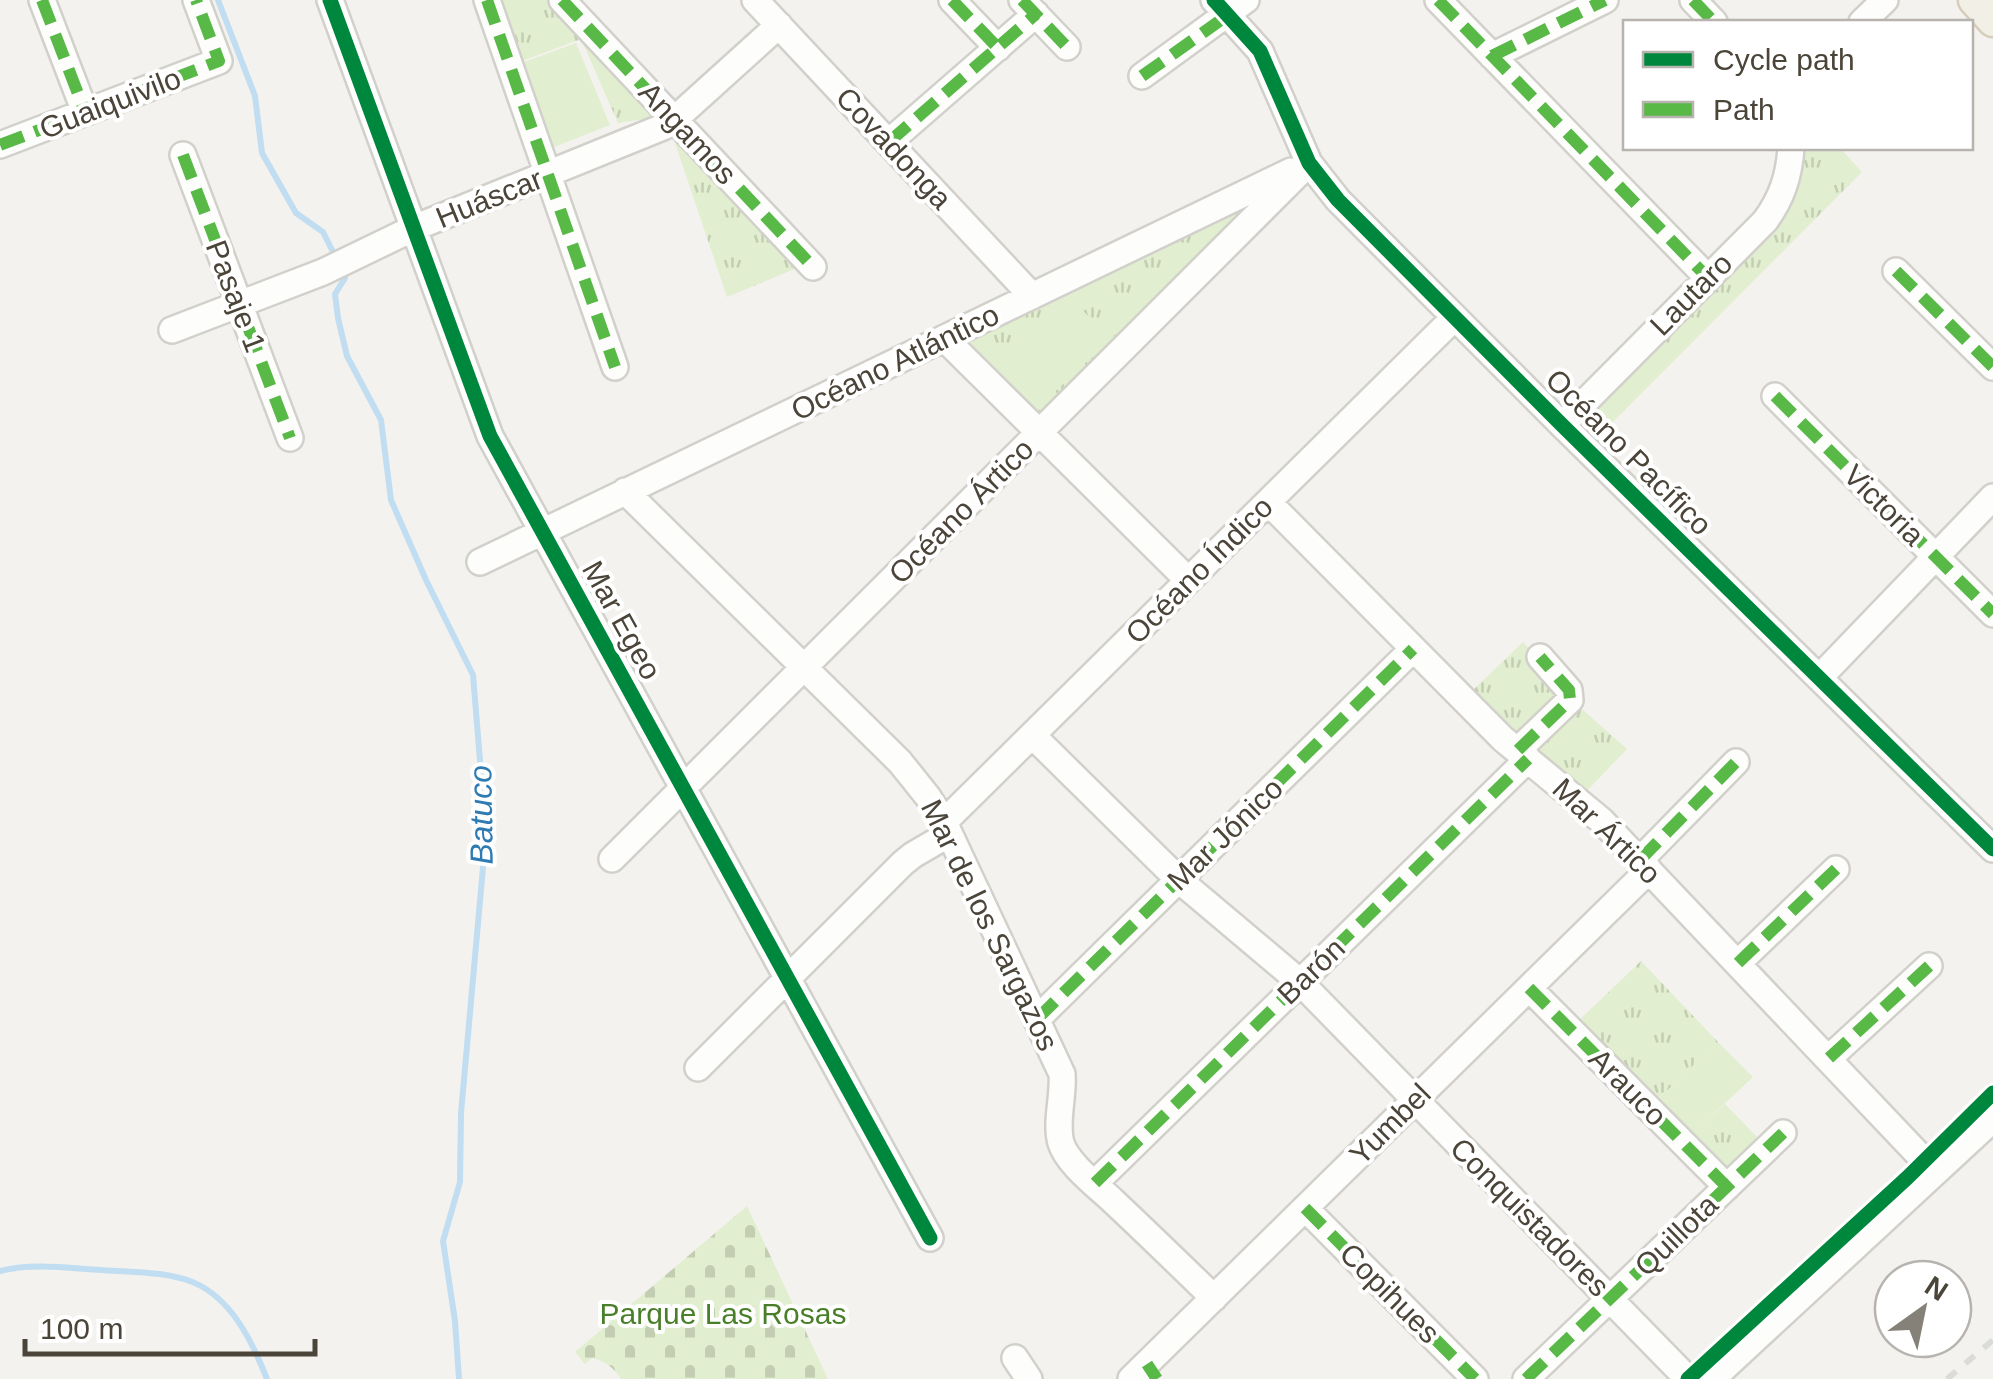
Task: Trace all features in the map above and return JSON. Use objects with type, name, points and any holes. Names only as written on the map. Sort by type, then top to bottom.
[{"type":"main road","points":[[1974,0],[1993,21]]},
{"type":"street","points":[[42,0],[85,112]]},
{"type":"street","name":"Guaiquivilo","points":[[0,145],[219,61],[196,0]]},
{"type":"street","name":"Mar Egeo","points":[[330,0],[490,436],[930,1238]]},
{"type":"street","points":[[487,0],[615,367]]},
{"type":"street","name":"Angamos","points":[[562,0],[814,266]]},
{"type":"street","name":"Covadonga","points":[[756,0],[1032,296]]},
{"type":"street","points":[[952,0],[998,48]]},
{"type":"street","points":[[1438,0],[1708,277]]},
{"type":"street","points":[[1492,56],[1605,0]]},
{"type":"street","points":[[1694,0],[1712,20]]},
{"type":"street","points":[[1864,20],[1885,0]]},
{"type":"street","points":[[1142,76],[1229,5]]},
{"type":"street","name":"Océano Pacífico","points":[[1229,5],[1268,65],[1310,162],[1338,200],[1993,849]]},
{"type":"street","points":[[890,142],[998,48],[1029,7],[1067,47]]},
{"type":"street","name":"Huáscar","points":[[172,330],[323,272],[414,228],[663,127],[778,24]]},
{"type":"street","name":"Lautaro","points":[[1562,425],[1765,221],[1776,206],[1788,175],[1791,150]]},
{"type":"street","name":"Pasaje 1","points":[[183,155],[290,438]]},
{"type":"street","name":"Océano Atlántico","points":[[480,562],[1310,162]]},
{"type":"street","name":"Océano Ártico","points":[[612,859],[1310,162]]},
{"type":"street","points":[[1896,271],[1993,367]]},
{"type":"street","name":"Océano Índico","points":[[698,1068],[912,855],[946,828],[1032,735],[1454,318]]},
{"type":"street","points":[[945,339],[1188,580]]},
{"type":"street","name":"Victoria","points":[[1775,396],[1993,614]]},
{"type":"street","name":"Mar de los Sargazos","points":[[625,491],[900,762],[928,797],[1062,1074],[1062,1147],[1214,1298]]},
{"type":"street","points":[[1819,678],[1993,497]]},
{"type":"street","name":"Mar Ártico","points":[[1268,502],[1502,740],[1589,810],[1644,865],[1935,1172]]},
{"type":"street","name":"Mar Jónico","points":[[1037,1018],[1414,649]]},
{"type":"street","name":"Barón","points":[[1095,1184],[1523,755],[1570,700],[1570,690],[1540,657]]},
{"type":"street","name":"Conquistadores","points":[[1032,735],[1179,880],[1300,982],[1688,1379]]},
{"type":"street","name":"Yumbel","points":[[1145,1374],[1214,1298],[1529,988],[1736,762]]},
{"type":"street","points":[[1738,962],[1836,868]]},
{"type":"street","points":[[1828,1058],[1929,966]]},
{"type":"street","name":"Arauco","points":[[1529,988],[1727,1187]]},
{"type":"street","points":[[1712,1379],[1993,1119]]},
{"type":"street","name":"Quillota","points":[[1526,1379],[1783,1133]]},
{"type":"street","name":"Copihues","points":[[1305,1208],[1475,1379]]},
{"type":"green space","points":[[494,0],[556,0],[665,116],[618,123],[581,39],[517,63]]},
{"type":"green space","points":[[576,43],[610,125],[554,147],[524,62]]},
{"type":"green space","points":[[672,134],[802,266],[727,297]]},
{"type":"green space","points":[[1803,150],[1842,150],[1862,172],[1595,440],[1577,422],[1781,213],[1799,177]]},
{"type":"green space","points":[[1284,180],[1039,424],[959,339]]},
{"type":"green space","points":[[1067,296],[1112,338],[1041,405],[999,362]]},
{"type":"green space","points":[[1523,642],[1564,688],[1519,741],[1470,693]]},
{"type":"green space","points":[[1575,703],[1627,749],[1582,796],[1526,750]]},
{"type":"green space","points":[[1641,961],[1718,1042],[1655,1102],[1575,1024]]},
{"type":"green space","points":[[1718,1042],[1753,1077],[1689,1137],[1655,1102]]},
{"type":"green space","points":[[1725,1104],[1763,1143],[1727,1179],[1689,1137]]},
{"type":"green space","name":"Parque Las Rosas","points":[[747,1206],[828,1379],[621,1379],[602,1361],[592,1358],[585,1364],[575,1352]]},
{"type":"waterway","name":"Batuco","points":[[218,0],[255,96],[262,153],[296,213],[323,232],[332,250]]},
{"type":"waterway","name":"Batuco","points":[[345,278],[335,294],[338,318],[347,356],[381,420],[391,500],[473,675],[486,834],[461,1113],[460,1182],[443,1241],[459,1379]]},
{"type":"waterway","points":[[0,1271],[63,1267],[152,1273],[190,1281],[213,1294],[233,1315],[267,1379]]},
{"type":"railway","points":[[1947,1379],[1993,1340]]},
{"type":"marked path","points":[[42,0],[85,112]]},
{"type":"marked path","points":[[0,145],[219,61],[196,0]]},
{"type":"marked path","points":[[487,0],[615,367]]},
{"type":"marked path","points":[[562,0],[813,267]]},
{"type":"marked path","points":[[952,0],[998,48]]},
{"type":"marked path","points":[[1022,0],[1067,47]]},
{"type":"marked path","points":[[1438,0],[1707,277]]},
{"type":"marked path","points":[[1492,56],[1605,0]]},
{"type":"marked path","points":[[1693,0],[1712,20]]},
{"type":"marked path","points":[[889,142],[1036,14]]},
{"type":"marked path","points":[[1142,76],[1228,15]]},
{"type":"marked path","points":[[183,155],[290,438]]},
{"type":"marked path","points":[[1896,271],[1993,367]]},
{"type":"marked path","points":[[1775,396],[1993,614]]},
{"type":"marked path","points":[[1037,1019],[1413,649]]},
{"type":"marked path","points":[[1518,750],[1570,700],[1569,690],[1540,657]]},
{"type":"marked path","points":[[1095,1183],[1528,759]]},
{"type":"marked path","points":[[1640,860],[1736,762]]},
{"type":"marked path","points":[[1738,963],[1836,869]]},
{"type":"marked path","points":[[1829,1058],[1929,966]]},
{"type":"marked path","points":[[1529,988],[1727,1187]]},
{"type":"marked path","points":[[1526,1379],[1783,1133]]},
{"type":"marked path","points":[[1305,1208],[1475,1379]]},
{"type":"marked path","points":[[1147,1364],[1157,1379]]},
{"type":"cycle path","points":[[330,0],[490,436],[930,1238]]},
{"type":"cycle path","points":[[1214,0],[1260,51],[1309,163],[1338,200],[1993,849]]},
{"type":"cycle path","points":[[1688,1379],[1908,1177],[1993,1093]]}]
